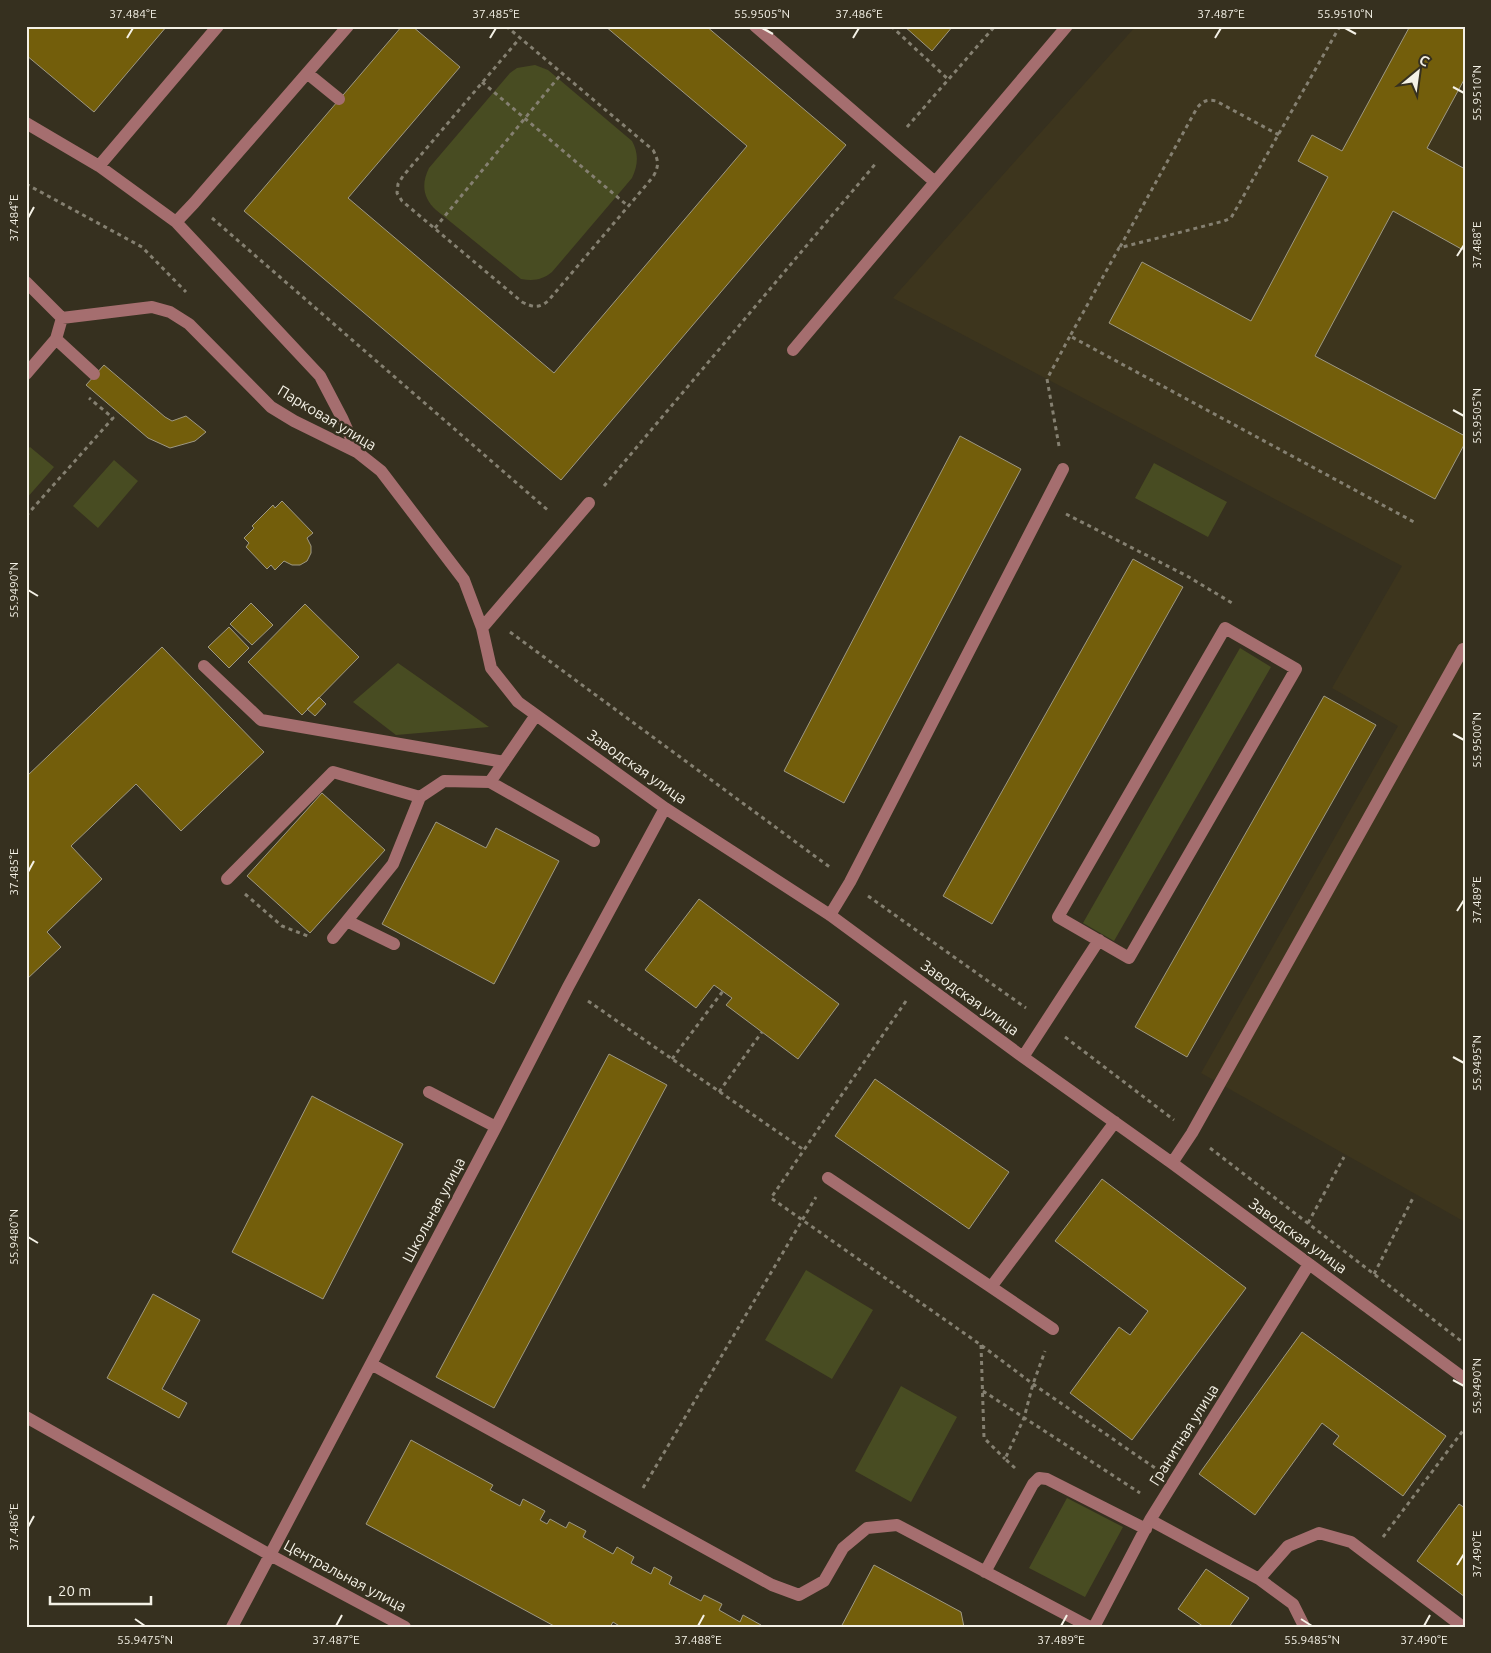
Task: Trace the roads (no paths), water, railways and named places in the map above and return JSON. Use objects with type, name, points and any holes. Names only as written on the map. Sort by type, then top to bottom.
[{"type":"street","points":[[100,166],[218,26]]},
{"type":"street","points":[[176,222],[348,26]]},
{"type":"street","points":[[755,26],[935,182]]},
{"type":"street","points":[[793,350],[1067,26]]},
{"type":"street","points":[[307,73],[339,100]]},
{"type":"street","points":[[26,123],[100,166],[176,222],[320,376],[357,452]]},
{"type":"street","points":[[26,282],[62,318],[56,340],[26,374]]},
{"type":"street","name":"Парковая улица","points":[[62,318],[152,307],[170,312],[189,324],[271,407],[294,421],[357,452],[380,471],[464,580],[482,628]]},
{"type":"street","points":[[56,340],[90,370]]},
{"type":"street","points":[[830,915],[850,882],[1063,469]]},
{"type":"street","points":[[482,628],[589,503]]},
{"type":"street","name":"Заводская улица","points":[[482,628],[491,668],[518,702],[665,808],[830,915],[1023,1057],[1172,1163],[1465,1379]]},
{"type":"street","points":[[1225,628],[1296,668],[1129,958],[1099,940],[1058,917],[1225,628]]},
{"type":"street","points":[[1172,1163],[1192,1133],[1463,649]]},
{"type":"street","points":[[204,666],[262,720],[504,762]]},
{"type":"street","points":[[490,782],[536,715]]},
{"type":"street","points":[[227,879],[332,772],[420,797]]},
{"type":"street","points":[[333,938],[392,864],[420,797],[444,781],[490,782],[594,841]]},
{"type":"street","name":"Школьная улица","points":[[232,1627],[568,988],[665,808]]},
{"type":"street","points":[[347,921],[394,944]]},
{"type":"street","points":[[1023,1057],[1099,940]]},
{"type":"street","points":[[429,1092],[496,1127]]},
{"type":"street","points":[[991,1287],[1115,1122]]},
{"type":"street","points":[[828,1178],[1053,1329]]},
{"type":"street","name":"Гранитная улица","points":[[1092,1627],[1148,1525],[1309,1264]]},
{"type":"street","points":[[371,1364],[772,1585],[799,1595],[824,1581],[843,1548],[867,1528],[897,1525],[1092,1627]]},
{"type":"street","name":"Центральная улица","points":[[26,1417],[270,1555],[405,1627]]},
{"type":"street","points":[[985,1572],[1032,1484],[1039,1478],[1047,1479],[1259,1579],[1293,1604],[1303,1624],[1302,1627]]},
{"type":"street","points":[[1259,1579],[1288,1546],[1319,1532],[1350,1542],[1463,1627]]}]
